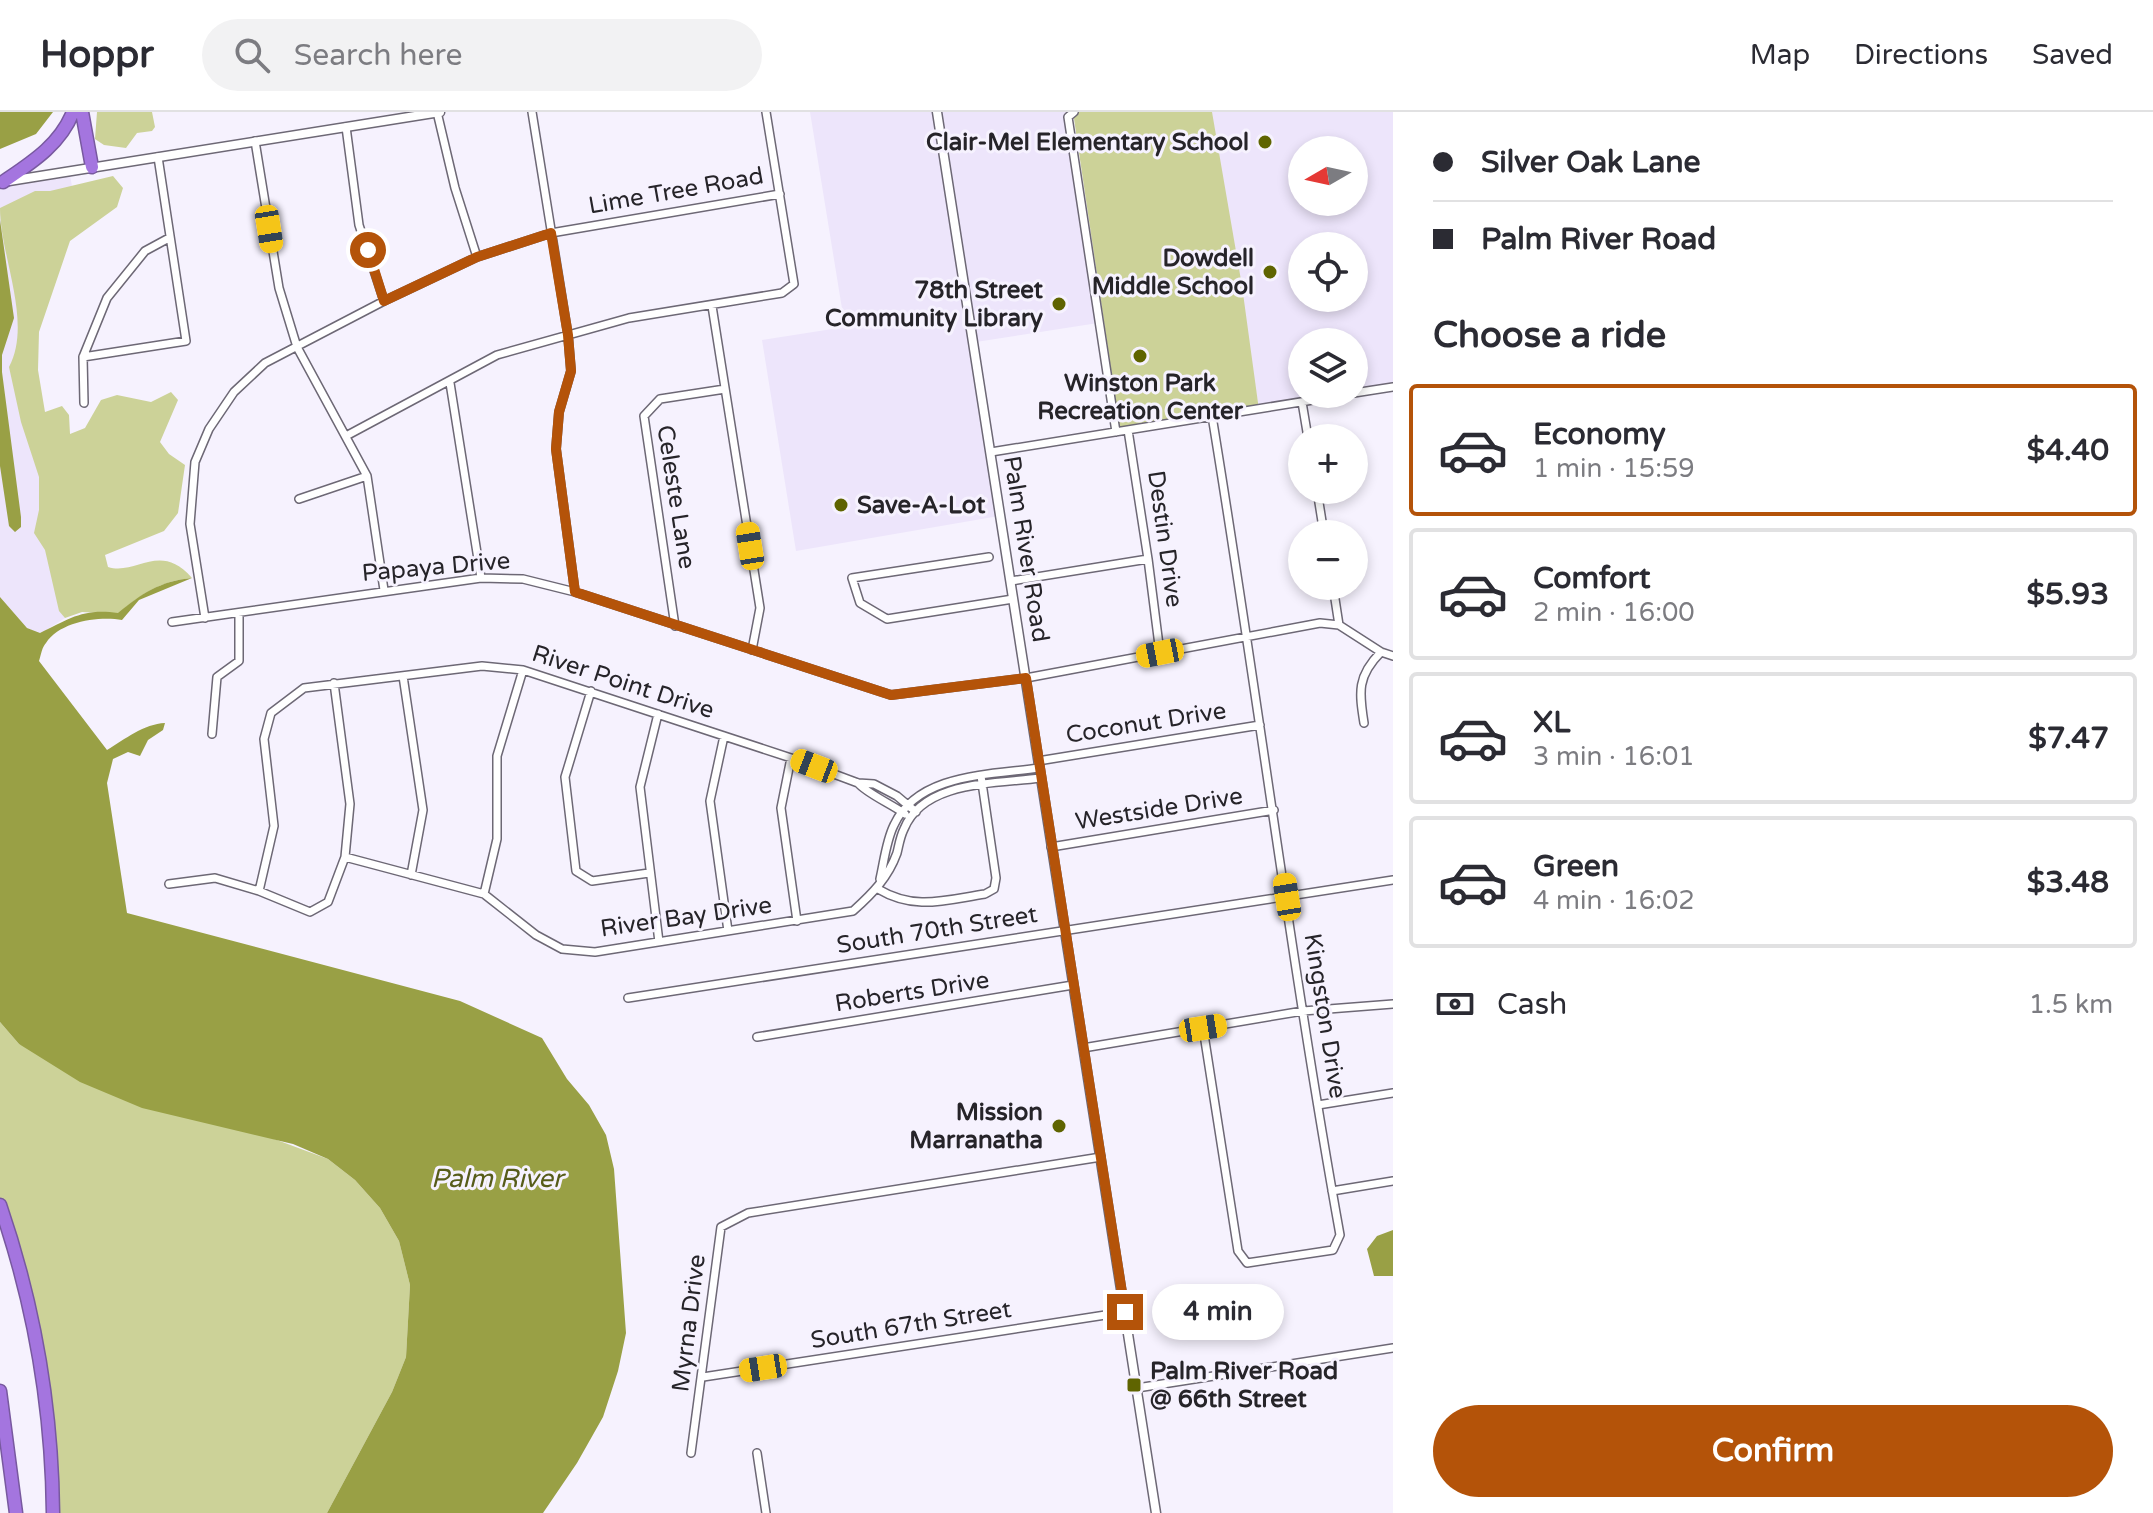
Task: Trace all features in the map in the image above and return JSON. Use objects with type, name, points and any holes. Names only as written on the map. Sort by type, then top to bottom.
[{"type":"highway","points":[[2,182],[49,148],[65,129],[73,112]]},
{"type":"highway","points":[[82,112],[92,167]]},
{"type":"highway","points":[[0,1205],[25,1292],[41,1370],[50,1444],[53,1513]]},
{"type":"highway","points":[[0,1391],[16,1513]]},
{"type":"street","points":[[2,182],[438,112],[455,188],[477,257]]},
{"type":"street","points":[[532,112],[568,335],[571,371],[559,412],[556,449],[575,592]]},
{"type":"street","points":[[346,436],[450,383],[497,355],[629,318],[782,293],[794,284],[766,112]]},
{"type":"street","name":"Palm River Road","points":[[937,112],[1156,1513]]},
{"type":"street","points":[[1074,112],[1068,117],[1116,432]]},
{"type":"street","points":[[346,127],[359,225],[384,301]]},
{"type":"street","points":[[255,141],[279,288],[297,347],[367,476],[384,590]]},
{"type":"street","points":[[83,357],[186,341],[158,157]]},
{"type":"street","name":"Lime Tree Road","points":[[205,618],[190,524],[195,462],[209,429],[234,392],[265,363],[477,257],[551,233],[780,194]]},
{"type":"street","points":[[84,403],[83,357],[107,298],[145,251],[169,238]]},
{"type":"street","points":[[712,306],[760,608],[752,650]]},
{"type":"street","points":[[450,383],[481,578]]},
{"type":"street","points":[[1368,391],[1393,387]]},
{"type":"street","name":"Celeste Lane","points":[[675,626],[644,416],[660,399],[725,389]]},
{"type":"street","points":[[991,452],[1288,404]]},
{"type":"street","name":"Kingston Drive","points":[[1203,1028],[1238,1251],[1247,1263],[1333,1250],[1340,1235],[1303,1011],[1249,635],[1212,416]]},
{"type":"street","name":"Destin Drive","points":[[1128,430],[1160,653]]},
{"type":"street","points":[[299,499],[367,476]]},
{"type":"street","points":[[989,557],[852,578],[860,603],[887,619],[1013,599]]},
{"type":"street","points":[[1011,581],[1148,559]]},
{"type":"street","name":"Papaya Drive","points":[[172,622],[481,578],[523,579],[575,592],[891,695],[1026,678],[1320,623],[1339,625]]},
{"type":"street","points":[[1335,600],[1339,625],[1381,652],[1393,656]]},
{"type":"street","points":[[212,734],[217,677],[239,661],[239,613]]},
{"type":"street","points":[[1364,723],[1359,695],[1365,668],[1381,652]]},
{"type":"street","name":"River Point Drive","points":[[259,891],[274,826],[264,739],[271,713],[304,688],[334,683],[482,666],[523,670],[858,783],[874,784],[909,812]]},
{"type":"street","points":[[484,894],[497,839],[497,756],[523,670]]},
{"type":"street","points":[[403,676],[423,810],[411,875]]},
{"type":"street","points":[[169,884],[215,878],[259,891],[310,912],[328,902],[345,857],[350,804],[334,683]]},
{"type":"street","points":[[591,691],[565,777],[576,871],[592,881],[649,873]]},
{"type":"street","points":[[658,714],[640,787],[659,942]]},
{"type":"street","name":"Coconut Drive","points":[[1039,769],[1260,725]]},
{"type":"street","points":[[724,736],[710,801],[728,931]]},
{"type":"street","points":[[791,758],[781,808],[797,921]]},
{"type":"street","points":[[909,812],[922,794],[943,783],[1039,769]]},
{"type":"street","points":[[909,812],[950,790],[983,786],[1039,769]]},
{"type":"street","points":[[878,889],[893,898],[918,904],[985,894],[994,889],[996,878],[981,776]]},
{"type":"street","name":"Westside Drive","points":[[1051,847],[1274,810]]},
{"type":"street","name":"River Bay Drive","points":[[345,857],[484,894],[536,935],[562,949],[595,952],[853,911],[878,889],[896,856],[909,812]]},
{"type":"street","name":"South 70th Street","points":[[628,998],[1393,880]]},
{"type":"street","name":"Roberts Drive","points":[[757,1037],[1073,985]]},
{"type":"street","points":[[1083,1048],[1303,1011],[1393,1004]]},
{"type":"street","points":[[1318,1105],[1393,1093]]},
{"type":"street","name":"Myrna Drive","points":[[691,1453],[721,1227],[748,1213],[1101,1157]]},
{"type":"street","points":[[1332,1191],[1393,1181]]},
{"type":"street","name":"South 67th Street","points":[[703,1377],[1125,1312]]},
{"type":"street","points":[[1137,1388],[1393,1348]]},
{"type":"street","points":[[757,1453],[766,1513]]},
{"type":"shaded area","points":[[97,112],[152,112],[155,127],[152,131],[137,133],[126,148],[104,145],[95,139]]},
{"type":"shaded area","points":[[810,112],[934,112],[999,516],[796,551],[762,340],[845,327]]},
{"type":"shaded area","points":[[939,112],[1071,112],[1066,118],[1098,323],[976,342]]},
{"type":"shaded area","points":[[1073,112],[1212,112],[1242,286],[1259,410],[1120,430]]},
{"type":"shaded area","name":"Dowdell Middle School","points":[[1209,112],[1393,112],[1393,386],[1368,390],[1368,328],[1288,328],[1288,403],[1259,408]]},
{"type":"shaded area","points":[[69,169],[75,204],[31,265],[28,377],[71,527],[65,618],[40,634],[27,628],[0,597],[0,181]]},
{"type":"shaded area","points":[[113,176],[123,188],[117,207],[70,241],[39,332],[38,370],[45,412],[62,406],[69,415],[70,434],[85,428],[101,400],[117,395],[151,402],[171,392],[178,400],[160,442],[169,454],[185,465],[178,513],[164,531],[105,555],[108,567],[118,569],[148,562],[169,562],[192,578],[170,582],[152,590],[118,614],[82,612],[65,618],[59,611],[45,550],[34,533],[39,510],[39,477],[21,422],[9,367],[16,349],[17,310],[0,208],[35,191],[50,191]]},
{"type":"shaded area","points":[[0,1022],[19,1044],[328,1159],[355,1180],[380,1208],[399,1241],[410,1285],[406,1357],[392,1392],[327,1513],[52,1513],[27,1311],[0,1201]]},
{"type":"water","points":[[0,112],[53,112],[36,134],[0,149]]},
{"type":"water","points":[[0,220],[14,318],[2,355],[2,372],[21,517],[21,527],[15,532],[9,526],[0,466]]},
{"type":"water","name":"Palm River","points":[[192,578],[139,600],[122,620],[92,620],[70,625],[52,636],[39,661],[107,750],[142,729],[165,723],[163,730],[148,740],[140,756],[128,752],[113,759],[107,783],[127,913],[460,1001],[542,1038],[606,1135],[614,1169],[626,1333],[603,1417],[543,1513],[327,1513],[392,1392],[406,1357],[410,1285],[399,1241],[380,1208],[355,1180],[328,1159],[293,1144],[142,1108],[80,1082],[19,1044],[0,1022],[0,597],[27,628],[40,633],[86,613],[118,613],[152,590],[170,582]]},
{"type":"water","points":[[1393,1230],[1393,1276],[1374,1276],[1367,1249],[1377,1236]]},
{"type":"place","name":"Clair-Mel Elementary School","points":[[1265,142]]},
{"type":"place","name":"Dowdell Middle School","points":[[1270,272]]},
{"type":"place","name":"78th Street Community Library","points":[[1059,304]]},
{"type":"place","name":"Winston Park Recreation Center","points":[[1140,356]]},
{"type":"place","name":"Save-A-Lot","points":[[841,505]]},
{"type":"place","name":"Mission Marranatha","points":[[1059,1126]]},
{"type":"place","name":"Palm River Road @ 66th Street","points":[[1134,1385]]},
{"type":"route","points":[[368,250],[384,301],[477,257],[551,233],[571,371],[559,412],[556,449],[575,592],[891,695],[1026,678],[1125,1312]]}]
